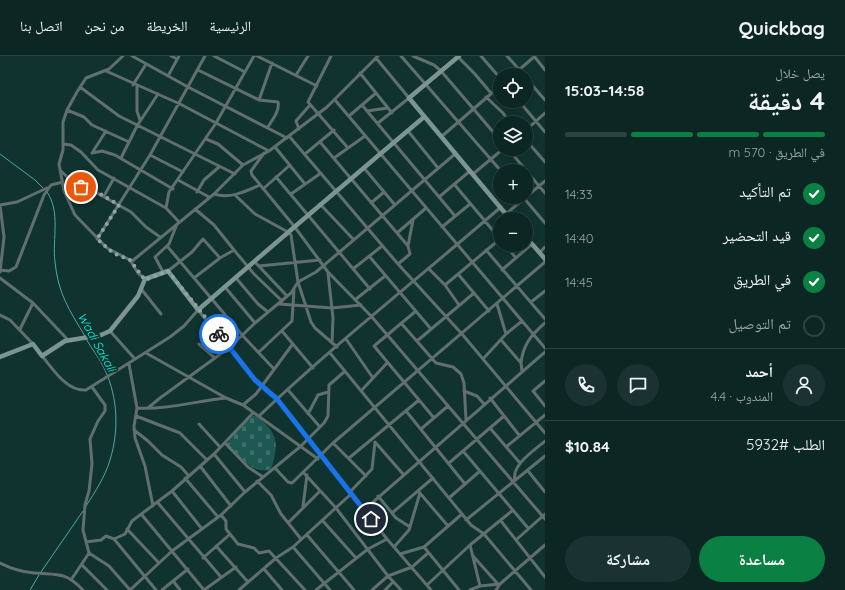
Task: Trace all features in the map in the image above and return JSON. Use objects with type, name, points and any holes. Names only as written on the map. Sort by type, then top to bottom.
[{"type":"street","points":[[123,56],[106,71],[90,75],[80,87],[67,110],[62,130],[63,150],[59,160],[64,191],[71,208],[97,239],[107,248],[131,262],[145,280]]},
{"type":"street","points":[[132,56],[188,87],[288,137],[305,154],[382,246],[462,334],[545,432]]},
{"type":"street","points":[[168,76],[178,58],[171,56]]},
{"type":"street","points":[[97,239],[141,171],[180,104],[205,56]]},
{"type":"street","points":[[214,56],[244,72]]},
{"type":"street","points":[[166,208],[168,195],[216,123],[254,56]]},
{"type":"street","points":[[257,56],[317,86]]},
{"type":"street","points":[[296,75],[308,56]]},
{"type":"street","points":[[331,56],[317,86],[308,100],[310,105],[319,113],[348,148]]},
{"type":"street","points":[[402,56],[495,164]]},
{"type":"street","points":[[413,56],[434,65],[441,71],[493,132]]},
{"type":"street","points":[[378,124],[458,56],[474,72],[491,93],[441,137]]},
{"type":"street","points":[[481,56],[493,70]]},
{"type":"street","points":[[507,56],[517,68]]},
{"type":"street","points":[[521,68],[534,56],[545,70]]},
{"type":"street","points":[[131,262],[214,194],[243,165],[275,147],[335,100],[360,72],[377,57],[424,117],[505,212]]},
{"type":"street","points":[[259,100],[272,63]]},
{"type":"street","points":[[140,120],[137,111],[135,85],[146,64]]},
{"type":"street","points":[[198,70],[259,100],[274,101],[279,104],[268,127]]},
{"type":"street","points":[[106,71],[180,104],[269,151]]},
{"type":"street","points":[[360,72],[392,112]]},
{"type":"street","points":[[533,86],[545,100]]},
{"type":"street","points":[[80,87],[119,116],[235,174]]},
{"type":"street","points":[[349,116],[376,93]]},
{"type":"street","points":[[121,158],[140,120],[158,94]]},
{"type":"street","points":[[486,98],[505,116]]},
{"type":"street","points":[[335,100],[502,300],[545,348]]},
{"type":"street","points":[[299,129],[296,121],[310,105]]},
{"type":"street","points":[[362,105],[455,216]]},
{"type":"street","points":[[367,111],[388,108]]},
{"type":"street","points":[[525,108],[545,132]]},
{"type":"street","points":[[67,110],[84,117],[92,125],[106,130],[129,142]]},
{"type":"street","points":[[533,124],[545,113]]},
{"type":"street","points":[[0,315],[10,320],[20,329],[60,377],[79,391],[92,387],[146,353],[184,326],[198,310],[255,262],[307,214],[424,117]]},
{"type":"street","points":[[88,158],[106,130]]},
{"type":"street","points":[[305,154],[334,130]]},
{"type":"street","points":[[408,131],[438,168]]},
{"type":"street","points":[[334,158],[365,136]]},
{"type":"street","points":[[206,139],[218,144],[243,165]]},
{"type":"street","points":[[320,142],[408,246]]},
{"type":"street","points":[[63,144],[71,145],[88,158],[98,170],[166,208],[178,223]]},
{"type":"street","points":[[275,147],[305,184]]},
{"type":"street","points":[[533,148],[545,162]]},
{"type":"street","points":[[92,153],[102,151],[121,158],[173,189]]},
{"type":"street","points":[[264,153],[250,173],[294,226],[328,272],[356,299],[448,406],[464,421],[477,439],[544,516],[528,528],[516,540]]},
{"type":"street","points":[[148,408],[230,347],[255,323],[288,296],[294,290],[298,282],[323,265],[368,229],[455,154]]},
{"type":"street","points":[[150,155],[183,172]]},
{"type":"street","points":[[439,197],[454,184],[495,156]]},
{"type":"street","points":[[514,156],[545,193]]},
{"type":"street","points":[[263,189],[290,165]]},
{"type":"street","points":[[198,192],[204,180],[220,166]]},
{"type":"street","points":[[364,168],[395,205]]},
{"type":"street","points":[[62,172],[74,183],[104,196],[119,205],[160,237]]},
{"type":"street","points":[[290,194],[321,173]]},
{"type":"street","points":[[276,177],[370,288]]},
{"type":"street","points":[[104,196],[114,178]]},
{"type":"street","points":[[178,180],[209,197]]},
{"type":"street","points":[[533,191],[545,181]]},
{"type":"street","points":[[48,188],[19,255],[16,267],[9,271],[0,271],[3,253],[3,228],[0,205],[17,202],[48,188],[63,182]]},
{"type":"street","points":[[454,184],[493,231]]},
{"type":"street","points":[[214,194],[223,196],[235,195],[260,185]]},
{"type":"street","points":[[371,203],[384,192]]},
{"type":"street","points":[[235,195],[255,214],[288,232],[293,241],[298,282],[313,326],[337,347]]},
{"type":"street","points":[[320,204],[354,240]]},
{"type":"street","points":[[442,227],[470,204]]},
{"type":"street","points":[[508,212],[517,204]]},
{"type":"street","points":[[529,204],[545,223]]},
{"type":"street","points":[[259,416],[371,316],[429,269],[501,207]]},
{"type":"street","points":[[397,233],[426,208]]},
{"type":"street","points":[[195,209],[214,225],[248,267],[282,300]]},
{"type":"street","points":[[398,264],[410,254],[408,246],[413,220]]},
{"type":"street","points":[[178,223],[168,246],[155,257],[230,347],[255,380],[277,399],[387,539],[431,590]]},
{"type":"street","points":[[0,231],[3,228]]},
{"type":"street","points":[[145,280],[166,271],[180,261],[203,239],[220,258]]},
{"type":"street","points":[[445,285],[493,244]]},
{"type":"street","points":[[533,245],[545,259]]},
{"type":"street","points":[[168,246],[243,336],[274,369]]},
{"type":"street","points":[[353,269],[382,246]]},
{"type":"street","points":[[539,252],[545,247]]},
{"type":"street","points":[[194,278],[220,258],[234,250]]},
{"type":"street","points":[[486,250],[545,318]]},
{"type":"street","points":[[511,252],[516,258]]},
{"type":"street","points":[[502,270],[523,252]]},
{"type":"street","points":[[369,256],[431,329]]},
{"type":"street","points":[[259,266],[320,260]]},
{"type":"street","points":[[255,262],[288,296]]},
{"type":"street","points":[[275,468],[290,484],[318,459],[333,443],[545,262]]},
{"type":"street","points":[[429,269],[445,285],[459,305]]},
{"type":"street","points":[[328,272],[332,308],[332,342]]},
{"type":"street","points":[[458,274],[489,311]]},
{"type":"street","points":[[356,299],[385,276]]},
{"type":"street","points":[[0,278],[33,303],[68,340]]},
{"type":"street","points":[[236,278],[258,304],[268,312]]},
{"type":"street","points":[[42,356],[68,340],[101,335],[110,331],[119,322],[142,290],[145,280]]},
{"type":"street","points":[[225,287],[255,323]]},
{"type":"street","points":[[142,290],[161,314]]},
{"type":"street","points":[[259,352],[292,321],[294,290]]},
{"type":"street","points":[[531,302],[545,291]]},
{"type":"street","points":[[417,341],[474,293]]},
{"type":"street","points":[[20,329],[33,303]]},
{"type":"street","points":[[279,304],[332,308],[361,305]]},
{"type":"street","points":[[497,304],[506,334]]},
{"type":"street","points":[[416,311],[374,346],[434,418]]},
{"type":"street","points":[[483,359],[502,341],[506,334],[522,321]]},
{"type":"street","points":[[401,323],[432,359],[438,364],[453,367],[463,378],[464,421]]},
{"type":"street","points":[[522,371],[521,363],[525,347],[532,334],[545,323]]},
{"type":"street","points":[[110,331],[135,359]]},
{"type":"street","points":[[282,331],[292,345],[313,368]]},
{"type":"street","points":[[346,339],[374,378]]},
{"type":"street","points":[[502,341],[521,363]]},
{"type":"street","points":[[0,357],[33,344]]},
{"type":"street","points":[[199,344],[215,358]]},
{"type":"street","points":[[243,405],[256,394],[292,345]]},
{"type":"street","points":[[364,510],[435,446],[545,352]]},
{"type":"street","points":[[146,353],[226,398],[243,405],[318,459]]},
{"type":"street","points":[[330,353],[344,372],[419,460],[466,520],[484,534],[530,590]]},
{"type":"street","points":[[361,391],[387,362]]},
{"type":"street","points":[[128,364],[137,408],[134,430],[145,466],[153,506]]},
{"type":"street","points":[[92,387],[106,408],[90,439],[92,464],[89,491],[84,513],[83,534],[89,553],[109,566],[130,590],[172,551],[231,506],[257,481],[301,446],[320,427],[327,419],[328,392],[330,385],[344,372]]},
{"type":"street","points":[[545,382],[533,391],[545,406]]},
{"type":"street","points":[[288,390],[320,427]]},
{"type":"street","points":[[464,391],[474,394],[484,404]]},
{"type":"street","points":[[308,414],[318,395],[328,392]]},
{"type":"street","points":[[137,408],[159,409],[202,400],[226,398]]},
{"type":"street","points":[[490,398],[519,435]]},
{"type":"street","points":[[349,458],[419,400]]},
{"type":"street","points":[[421,429],[448,406]]},
{"type":"street","points":[[406,411],[465,484]]},
{"type":"street","points":[[114,539],[125,534],[132,521],[158,503],[188,475],[214,454],[238,426],[253,413]]},
{"type":"street","points":[[506,448],[519,435],[545,415]]},
{"type":"street","points":[[136,416],[180,433],[207,460]]},
{"type":"street","points":[[449,463],[504,416]]},
{"type":"street","points":[[199,424],[220,447]]},
{"type":"street","points":[[490,428],[520,463]]},
{"type":"street","points":[[134,430],[148,441],[162,456],[181,467],[188,475]]},
{"type":"street","points":[[372,439],[403,474]]},
{"type":"street","points":[[514,481],[520,463],[545,441]]},
{"type":"street","points":[[239,590],[276,558],[307,535],[351,493],[372,469],[375,442]]},
{"type":"street","points":[[225,443],[248,467],[263,477]]},
{"type":"street","points":[[333,443],[366,476]]},
{"type":"street","points":[[463,451],[528,528]]},
{"type":"street","points":[[214,454],[245,492]]},
{"type":"street","points":[[466,520],[545,456]]},
{"type":"street","points":[[200,466],[231,506]]},
{"type":"street","points":[[449,498],[480,471]]},
{"type":"street","points":[[528,471],[545,492]]},
{"type":"street","points":[[304,472],[336,508],[388,576],[401,590]]},
{"type":"street","points":[[303,506],[307,476]]},
{"type":"street","points":[[185,478],[219,516],[226,521],[225,528],[229,535],[240,546],[254,548],[261,554],[269,551],[305,590]]},
{"type":"street","points":[[392,513],[419,492],[433,478]]},
{"type":"street","points":[[257,481],[271,495],[288,523],[301,539]]},
{"type":"street","points":[[172,491],[202,529]]},
{"type":"street","points":[[288,523],[303,506],[320,491]]},
{"type":"street","points":[[419,492],[448,526]]},
{"type":"street","points":[[394,547],[410,528],[419,492]]},
{"type":"street","points":[[378,496],[400,522],[410,528]]},
{"type":"street","points":[[158,503],[187,540],[221,577]]},
{"type":"street","points":[[427,585],[470,545],[513,510]]},
{"type":"street","points":[[400,554],[424,547],[462,514]]},
{"type":"street","points":[[142,515],[204,590],[236,567]]},
{"type":"street","points":[[322,520],[356,558]]},
{"type":"street","points":[[501,521],[545,576]]},
{"type":"street","points":[[127,529],[159,563]]},
{"type":"street","points":[[203,558],[229,535]]},
{"type":"street","points":[[307,535],[354,590]]},
{"type":"street","points":[[86,542],[101,540],[106,536],[114,539],[156,590]]},
{"type":"street","points":[[316,590],[338,571],[368,549],[387,539]]},
{"type":"street","points":[[470,545],[480,586]]},
{"type":"street","points":[[496,590],[499,584],[545,545]]},
{"type":"street","points":[[216,546],[248,582]]},
{"type":"street","points":[[293,546],[330,590]]},
{"type":"street","points":[[424,547],[459,590]]},
{"type":"street","points":[[71,580],[89,553]]},
{"type":"street","points":[[372,590],[388,576],[412,567],[428,553]]},
{"type":"street","points":[[473,556],[499,584]]},
{"type":"street","points":[[0,563],[9,568],[29,573],[56,573],[71,580],[83,590]]},
{"type":"street","points":[[82,565],[107,590]]},
{"type":"street","points":[[162,590],[174,582],[188,569]]},
{"type":"street","points":[[264,569],[282,590]]},
{"type":"street","points":[[174,582],[180,590]]},
{"type":"street","points":[[385,590],[393,582]]},
{"type":"street","points":[[470,590],[480,586],[499,584]]},
{"type":"green space","points":[[253,416],[256,416],[264,422],[273,434],[276,446],[271,469],[258,470],[252,467],[241,459],[227,444],[240,427]]},
{"type":"waterway","name":"Wadi Sakali","points":[[0,154],[35,180],[43,188]]},
{"type":"waterway","name":"Wadi Sakali","points":[[47,192],[54,208],[54,253],[56,273],[65,301],[85,336]]},
{"type":"waterway","name":"Wadi Sakali","points":[[86,339],[101,362],[113,392],[116,426],[113,449],[108,466],[100,484],[86,506]]},
{"type":"waterway","name":"Wadi Sakali","points":[[41,572],[83,511]]},
{"type":"waterway","name":"Wadi Sakali","points":[[30,590],[39,575]]},
{"type":"way so far","points":[[81,187],[97,192],[119,205],[97,239],[113,253],[130,260],[134,268],[145,280],[168,271],[198,310],[219,334]]},
{"type":"route","points":[[219,334],[255,380],[273,394],[371,519]]}]
